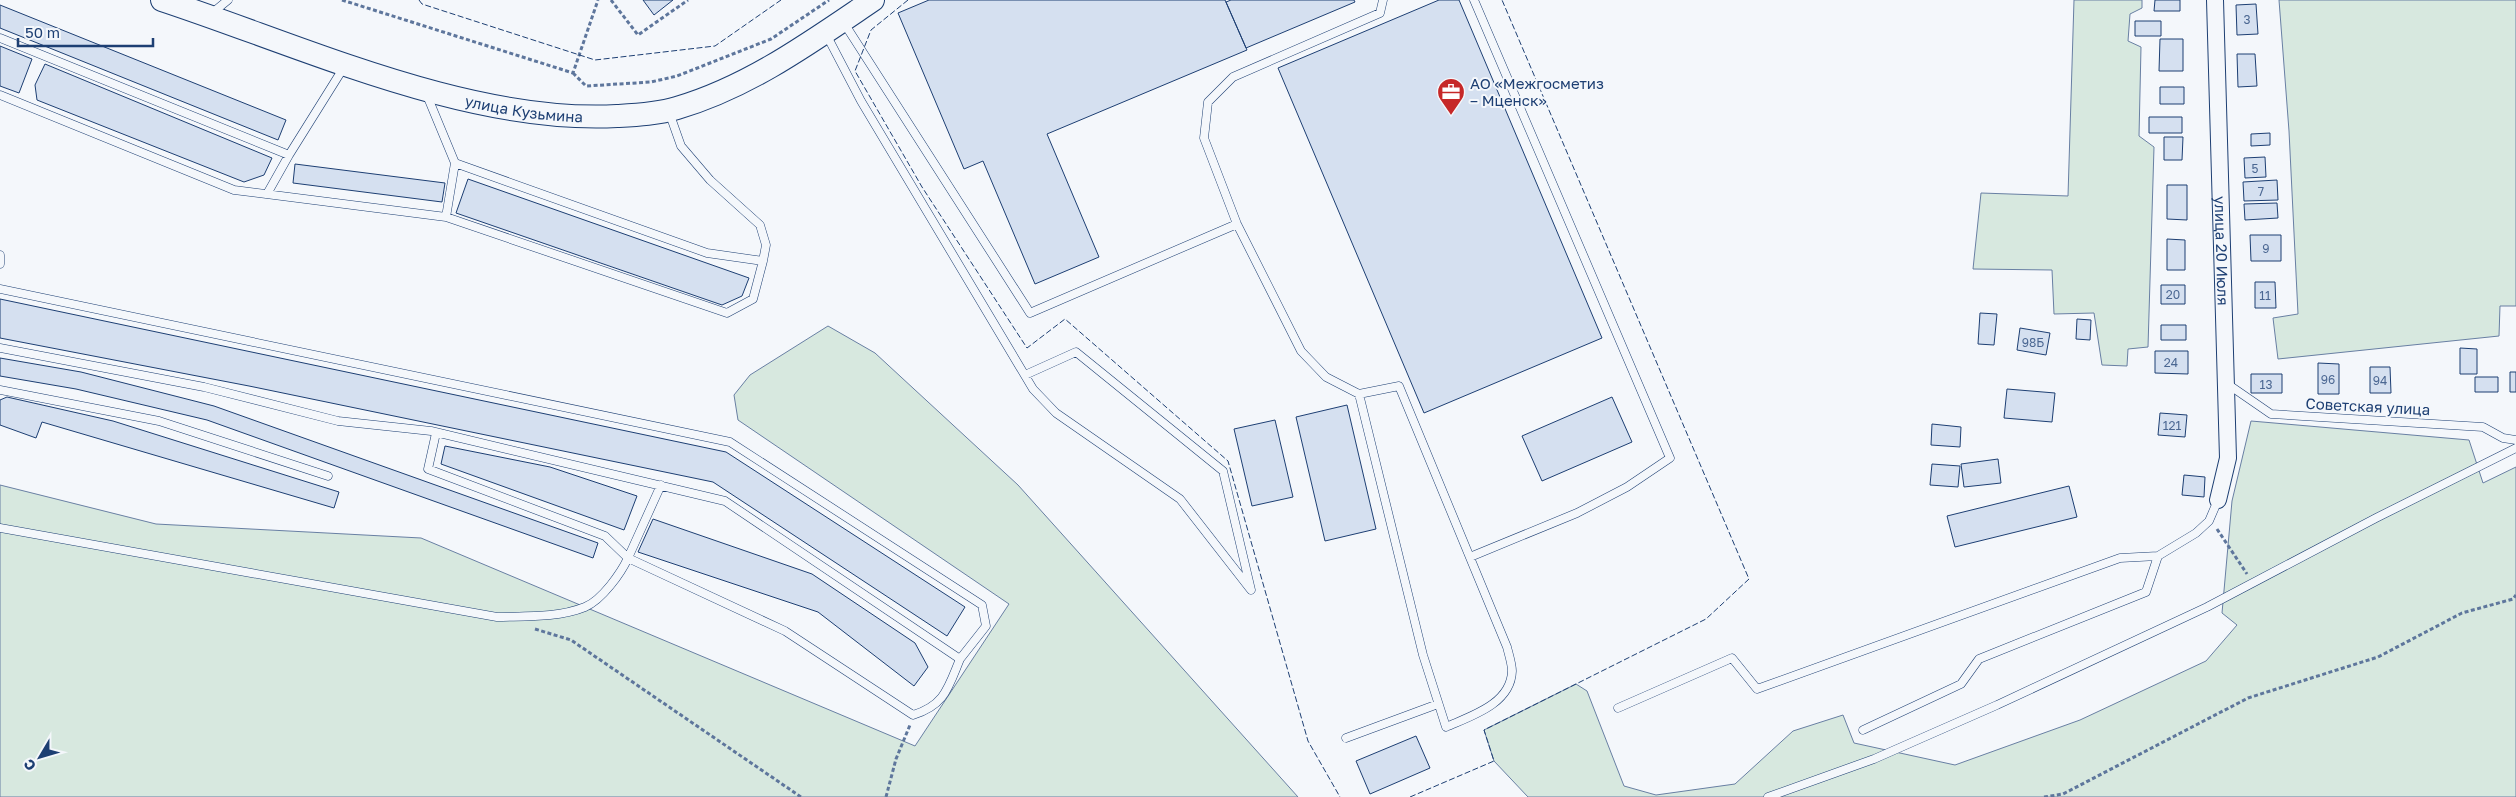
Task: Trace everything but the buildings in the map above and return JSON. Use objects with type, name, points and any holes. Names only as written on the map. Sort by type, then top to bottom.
[{"type":"main road","name":"улица Кузьмина","points":[[162,0],[346,64],[425,89],[496,106],[559,116],[626,116],[668,110],[727,90],[762,72],[873,0]]},
{"type":"street","name":"улица 20 Июля","points":[[2214,0],[2228,458],[2218,500]]},
{"type":"lane","points":[[209,15],[228,0]]},
{"type":"lane","points":[[1359,394],[1423,655],[1446,726],[1473,716],[1495,703],[1507,690],[1512,671],[1508,648],[1399,386],[1359,394],[1326,377],[1301,351],[1238,224],[1204,138],[1208,102],[1234,77],[1380,13],[1383,0]]},
{"type":"lane","points":[[1470,557],[1577,512],[1627,487],[1670,458],[1474,0]]},
{"type":"lane","points":[[834,27],[1030,313],[1238,224]]},
{"type":"lane","points":[[834,27],[861,101],[1033,389],[1056,413],[1180,499],[1252,590],[1223,471],[1076,352],[1025,375]]},
{"type":"lane","points":[[0,38],[289,155]]},
{"type":"lane","points":[[267,194],[346,64]]},
{"type":"lane","points":[[425,89],[456,163],[446,217]]},
{"type":"lane","points":[[0,95],[234,190],[446,217],[727,313],[753,300],[766,245],[760,226],[710,180],[681,146],[668,110]]},
{"type":"lane","points":[[456,163],[707,253],[763,261]]},
{"type":"lane","points":[[0,255],[0,264]]},
{"type":"lane","points":[[0,289],[730,442],[982,605],[986,626],[960,659],[947,691],[930,710],[913,715],[785,631],[628,558],[605,536],[428,469],[436,432]]},
{"type":"lane","points":[[0,348],[204,387],[338,421],[436,432],[725,501],[960,659]]},
{"type":"lane","name":"Советская улица","points":[[2225,383],[2271,414],[2483,427],[2503,438],[2516,440]]},
{"type":"lane","points":[[0,390],[158,421],[328,476]]},
{"type":"lane","points":[[1768,797],[1874,758],[1997,706],[2207,607],[2516,448]]},
{"type":"lane","points":[[0,528],[497,617],[542,616],[587,606],[618,578],[661,485]]},
{"type":"lane","points":[[1618,708],[1732,658],[1757,690],[2120,558],[2158,556],[2196,533],[2209,521],[2218,500]]},
{"type":"lane","points":[[1863,730],[1961,684],[1979,658],[2146,592],[2158,556]]},
{"type":"lane","points":[[1346,738],[1438,704]]},
{"type":"path","points":[[342,0],[572,74],[586,86],[651,82],[677,76],[771,39],[829,0]]},
{"type":"path","points":[[572,74],[598,0]]},
{"type":"path","points":[[611,0],[638,35],[688,0]]},
{"type":"path","points":[[2209,521],[2226,540],[2253,582]]},
{"type":"path","points":[[2044,797],[2063,796],[2248,698],[2378,656],[2462,613],[2513,599],[2516,596]]},
{"type":"path","points":[[534,629],[570,640],[801,797]]},
{"type":"path","points":[[886,797],[896,759],[909,730],[913,715]]},
{"type":"shaded area","points":[[2074,0],[2142,0],[2142,8],[2130,14],[2128,41],[2141,47],[2139,136],[2154,147],[2148,347],[2128,349],[2127,366],[2102,365],[2094,313],[2054,314],[2052,270],[1973,269],[1981,193],[2068,196]]},
{"type":"shaded area","points":[[2279,0],[2516,0],[2516,306],[2500,306],[2499,336],[2278,359],[2273,318],[2298,314],[2289,131]]},
{"type":"shaded area","points":[[828,326],[875,353],[1018,485],[1298,797],[0,797],[0,485],[156,524],[421,538],[915,746],[1009,604],[738,420],[734,395],[750,375]]},
{"type":"shaded area","points":[[2251,421],[2469,440],[2483,483],[2516,467],[2516,797],[1528,797],[1494,761],[1484,730],[1576,684],[1587,691],[1624,786],[1656,795],[1735,784],[1793,731],[1843,715],[1854,743],[1955,765],[2080,720],[2206,661],[2237,625],[2222,613],[2232,501]]},
{"type":"fence","points":[[419,0],[422,4],[595,60],[715,46],[781,0]]},
{"type":"fence","points":[[908,0],[871,30],[855,71],[922,187],[1027,348],[1065,319],[1228,461],[1308,741],[1340,797]]},
{"type":"fence","points":[[1410,797],[1494,761],[1484,730],[1706,619],[1749,579],[1502,0]]},
{"type":"place","name":"АО «Межгосметиз – Мценск»","points":[[1451,116]]}]
